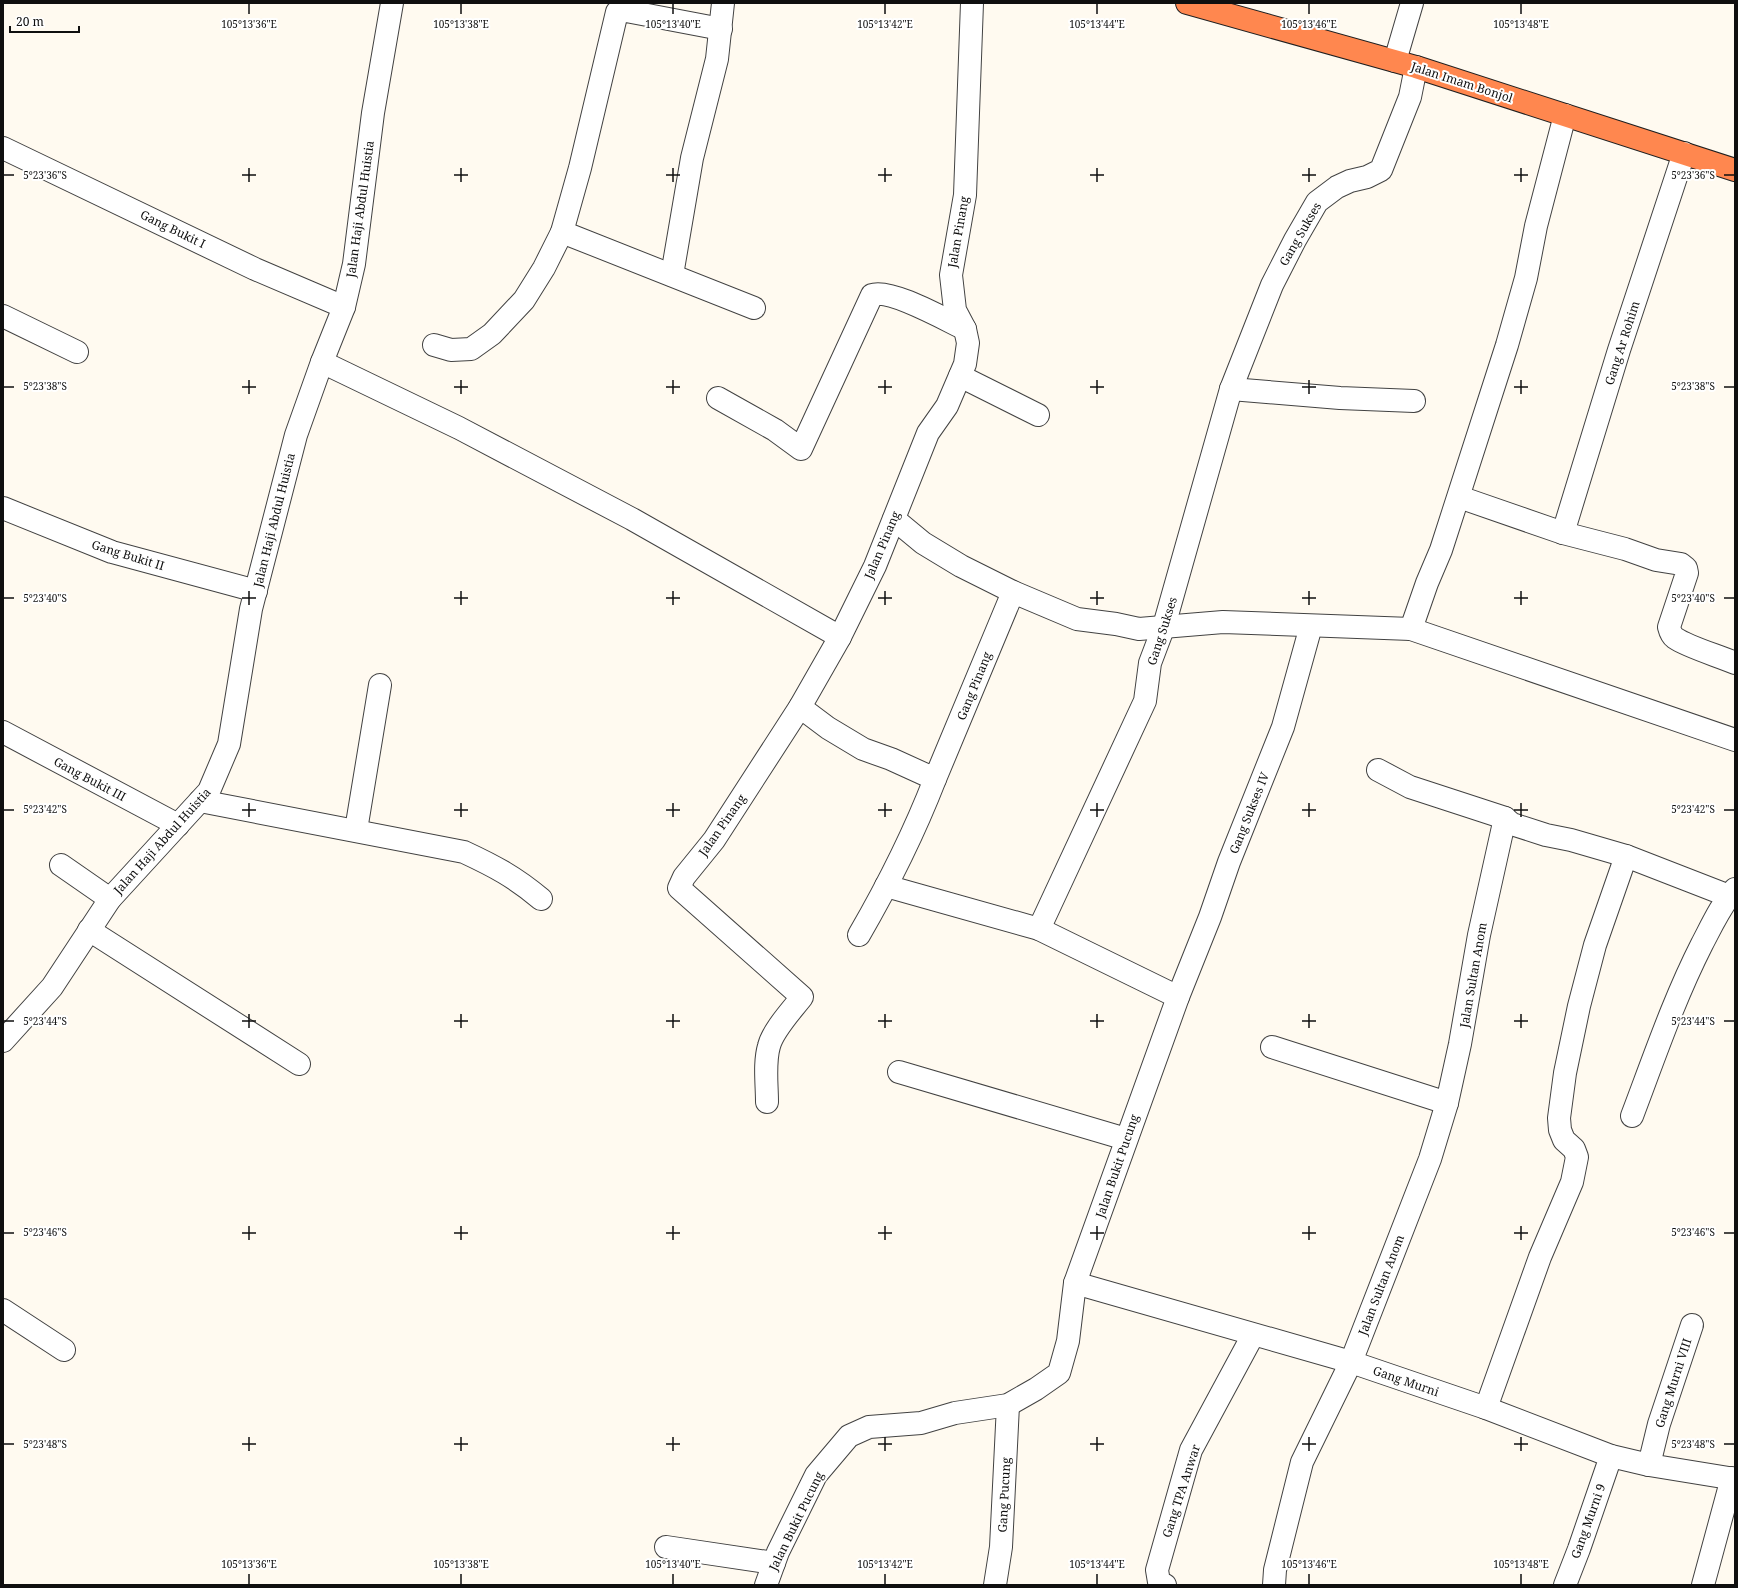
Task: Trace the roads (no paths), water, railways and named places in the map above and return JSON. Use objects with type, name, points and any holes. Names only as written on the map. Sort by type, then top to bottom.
[{"type":"highway","name":"Jalan Imam Bonjol","points":[[1187,3],[1416,67],[1735,170]]},
{"type":"street","name":"Jalan Haji Abdul Huistia","points":[[4,1036],[52,987],[110,899],[210,790],[229,744],[252,608],[296,434],[344,307],[354,264],[373,113],[392,3]]},
{"type":"street","points":[[672,275],[692,158],[717,59],[723,3]]},
{"type":"street","name":"Jalan Pinang","points":[[767,1102],[767,1058],[769,1044],[783,1021],[802,997],[679,888],[684,877],[714,840],[800,707],[840,637],[875,566],[928,433],[948,406],[965,364],[968,343],[965,329],[955,310],[951,275],[965,195],[972,3]]},
{"type":"street","points":[[1395,61],[1412,3]]},
{"type":"street","points":[[434,345],[451,350],[471,349],[492,334],[524,300],[544,268],[562,232],[580,168],[617,12],[621,10],[721,29]]},
{"type":"street","name":"Gang Sukses","points":[[1039,929],[1145,701],[1150,663],[1164,626],[1231,389],[1272,284],[1317,202],[1338,187],[1350,181],[1367,177],[1381,170],[1410,97],[1416,67]]},
{"type":"street","points":[[1411,629],[1427,583],[1441,550],[1505,353],[1526,278],[1536,226],[1565,116]]},
{"type":"street","name":"Gang Bukit I","points":[[3,148],[254,269],[344,307]]},
{"type":"street","name":"Gang Ar Rohim","points":[[1563,533],[1619,350],[1684,153]]},
{"type":"street","points":[[562,232],[754,308]]},
{"type":"street","points":[[718,398],[775,430],[801,449],[872,295],[876,293],[884,294],[905,300],[965,329]]},
{"type":"street","points":[[3,316],[77,352]]},
{"type":"street","points":[[322,362],[459,428],[632,519],[840,637]]},
{"type":"street","points":[[960,376],[1038,416]]},
{"type":"street","points":[[1231,389],[1340,398],[1414,401]]},
{"type":"street","points":[[1459,497],[1563,533],[1625,549],[1656,560],[1681,564],[1686,568],[1687,574],[1669,627],[1671,633],[1675,638],[1735,663]]},
{"type":"street","name":"Gang Bukit II","points":[[3,508],[112,552],[256,591]]},
{"type":"street","points":[[894,519],[923,543],[961,566],[1013,592],[1077,619],[1116,624],[1139,630],[1164,626],[1223,622],[1411,629],[1735,740]]},
{"type":"street","name":"Gang Pinang","points":[[859,935],[886,886],[923,809],[1013,592]]},
{"type":"street","name":"Gang Sukses IV","points":[[1178,997],[1210,917],[1229,862],[1283,727],[1311,626]]},
{"type":"street","points":[[356,830],[380,685]]},
{"type":"street","points":[[800,707],[828,728],[863,749],[891,759],[935,780]]},
{"type":"street","name":"Gang Bukit III","points":[[3,732],[178,825]]},
{"type":"street","points":[[1378,770],[1410,787],[1505,818],[1512,824],[1546,835],[1626,856],[1729,903],[1676,1000],[1632,1116]]},
{"type":"street","points":[[200,801],[464,852],[498,867],[523,884],[541,899]]},
{"type":"street","name":"Jalan Sultan Anom","points":[[1274,1585],[1275,1570],[1302,1462],[1351,1362],[1430,1159],[1447,1103],[1460,1044],[1479,935],[1505,818]]},
{"type":"street","points":[[1486,1408],[1540,1256],[1572,1182],[1577,1157],[1574,1149],[1564,1140],[1560,1130],[1559,1118],[1565,1073],[1579,1006],[1595,945],[1626,856]]},
{"type":"street","points":[[61,865],[110,899]]},
{"type":"street","points":[[886,886],[1039,929],[1178,997]]},
{"type":"street","points":[[89,930],[299,1064]]},
{"type":"street","name":"Jalan Bukit Pucung","points":[[766,1585],[774,1563],[816,1476],[849,1436],[869,1427],[921,1423],[956,1413],[1008,1405],[1036,1389],[1058,1373],[1068,1341],[1075,1283],[1178,997]]},
{"type":"street","points":[[1272,1047],[1447,1103]]},
{"type":"street","points":[[899,1072],[1126,1139]]},
{"type":"street","name":"Gang Murni","points":[[1075,1283],[1351,1362],[1486,1408],[1611,1456],[1649,1465],[1734,1478]]},
{"type":"street","points":[[3,1310],[64,1350]]},
{"type":"street","name":"Gang Murni VIII","points":[[1649,1465],[1663,1411],[1692,1325]]},
{"type":"street","name":"Gang TPA Anwar","points":[[1165,1585],[1159,1582],[1157,1570],[1191,1450],[1253,1335]]},
{"type":"street","name":"Gang Pucung","points":[[995,1585],[1001,1547],[1008,1405]]},
{"type":"street","name":"Gang Murni 9","points":[[1564,1585],[1579,1549],[1611,1456]]},
{"type":"street","points":[[1703,1585],[1734,1478]]},
{"type":"street","points":[[666,1547],[774,1563]]}]
